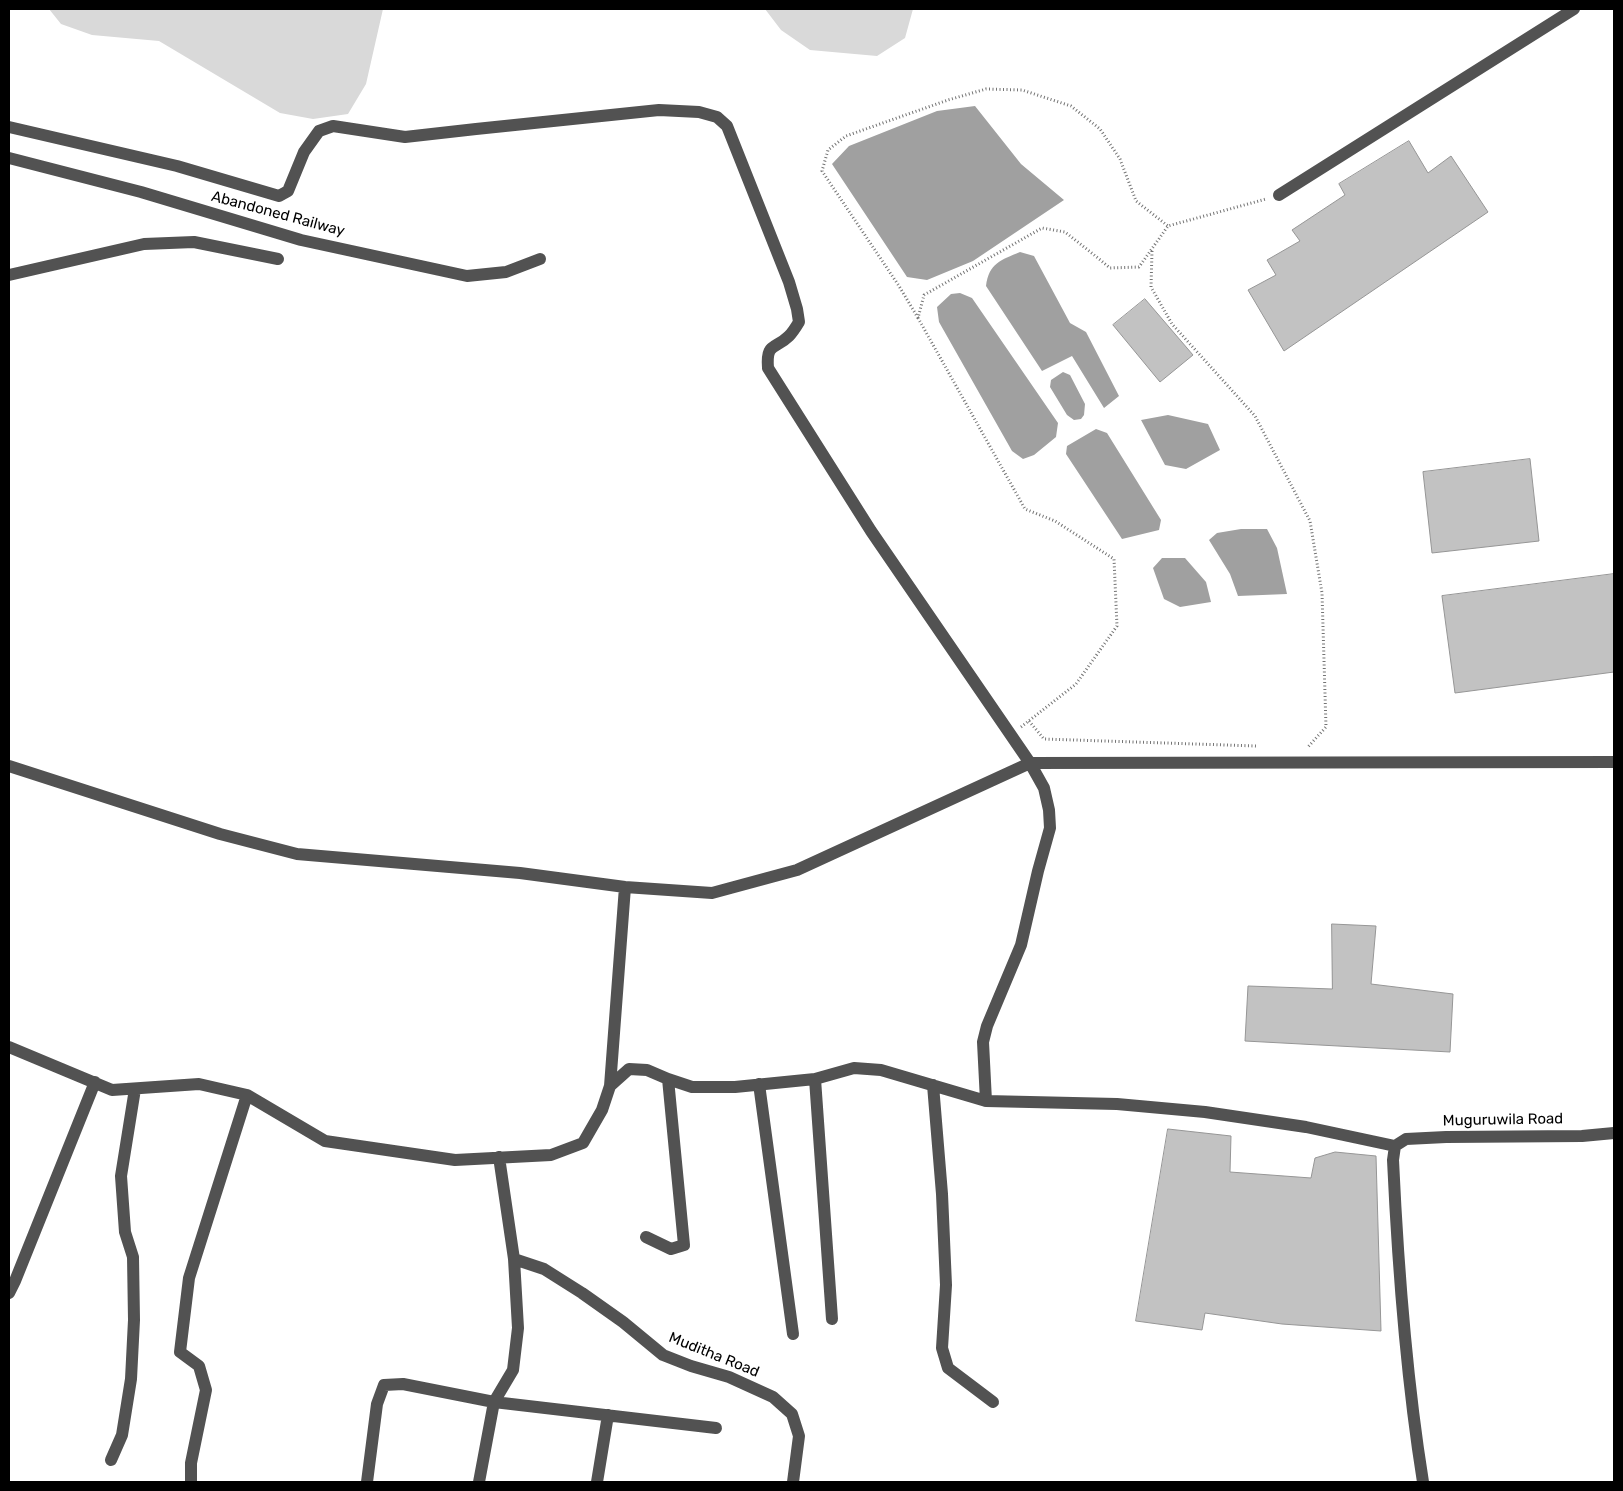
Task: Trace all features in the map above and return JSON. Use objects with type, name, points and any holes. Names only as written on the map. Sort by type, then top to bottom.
[{"type":"street","points":[[1279,196],[1574,9]]},
{"type":"street","points":[[9,126],[177,166],[279,196],[288,191],[304,152],[319,131],[333,126],[405,137],[659,110],[699,112],[717,117],[727,126],[798,309],[799,322],[789,337],[772,347],[767,356],[768,368],[871,531],[1010,734],[1044,788],[1049,810],[1050,828],[1021,945],[987,1026],[983,1042],[986,1101]]},
{"type":"street","name":"Abandoned Railway","points":[[9,158],[142,192],[301,240],[467,276],[506,272],[540,259]]},
{"type":"street","points":[[9,275],[144,244],[194,242],[278,259]]},
{"type":"street","points":[[9,766],[220,834],[297,854],[520,873],[625,887],[712,892],[797,870],[1030,764],[1614,762]]},
{"type":"street","points":[[9,1047],[112,1090],[200,1084],[246,1095],[325,1141],[455,1160],[551,1155],[582,1143],[602,1110],[610,1086],[625,887]]},
{"type":"street","points":[[610,1086],[629,1069],[647,1070],[692,1087],[735,1087],[815,1079],[854,1068],[881,1070],[986,1101],[1117,1104],[1205,1112],[1306,1127],[1395,1146],[1393,1160],[1397,1248],[1407,1362],[1423,1482]]},
{"type":"street","points":[[646,1237],[671,1248],[684,1245],[668,1079]]},
{"type":"street","points":[[815,1079],[832,1319]]},
{"type":"street","points":[[9,1293],[95,1082]]},
{"type":"street","points":[[759,1084],[793,1334]]},
{"type":"street","points":[[933,1085],[942,1194],[946,1285],[942,1348],[948,1368],[993,1402]]},
{"type":"street","points":[[111,1460],[122,1435],[131,1379],[134,1320],[133,1257],[125,1232],[121,1176],[135,1089]]},
{"type":"street","points":[[191,1482],[191,1463],[206,1390],[200,1366],[180,1352],[189,1278],[246,1095]]},
{"type":"street","name":"Muguruwila Road","points":[[1395,1146],[1406,1139],[1582,1136],[1614,1133]]},
{"type":"street","points":[[479,1482],[494,1402],[513,1370],[518,1328],[514,1259],[499,1157]]},
{"type":"street","name":"Muditha Road","points":[[514,1259],[544,1269],[582,1293],[623,1322],[663,1355],[691,1366],[729,1377],[773,1397],[792,1414],[799,1436],[794,1482]]},
{"type":"street","points":[[366,1482],[377,1404],[384,1385],[403,1384],[494,1402],[716,1428]]},
{"type":"street","points":[[597,1482],[608,1415]]},
{"type":"path","points":[[1010,734],[1076,684],[1117,626],[1114,559],[1055,521],[1025,509],[899,286],[822,171],[828,150],[846,136],[948,100],[986,89],[1022,90],[1071,106],[1100,129],[1120,159],[1136,200],[1168,226]]},
{"type":"path","points":[[918,318],[924,295],[1042,228],[1065,232],[1110,268],[1138,267],[1168,226],[1279,196]]},
{"type":"path","points":[[1152,250],[1151,287],[1172,324],[1255,416],[1310,521],[1322,593],[1326,727],[1307,748],[1298,748]]},
{"type":"path","points":[[1029,721],[1044,740],[1258,746]]},
{"type":"shaded area","points":[[49,9],[383,9],[366,84],[348,114],[313,119],[280,113],[159,41],[92,35],[61,24]]},
{"type":"shaded area","points":[[765,9],[913,9],[905,38],[877,56],[810,50],[781,30]]},
{"type":"shaded area","points":[[975,106],[1021,164],[1064,200],[973,261],[927,280],[907,277],[832,164],[849,146],[937,111]]},
{"type":"shaded area","points":[[1020,252],[1034,256],[1070,323],[1086,332],[1119,396],[1104,408],[1072,356],[1042,371],[986,286],[990,272],[997,263]]},
{"type":"shaded area","points":[[960,293],[972,298],[1058,423],[1056,437],[1034,455],[1023,459],[1012,451],[939,322],[937,307],[951,294]]},
{"type":"shaded area","points":[[1063,372],[1070,375],[1085,404],[1084,415],[1081,419],[1074,420],[1067,415],[1050,387],[1051,380]]},
{"type":"shaded area","points":[[1168,415],[1208,424],[1220,450],[1186,469],[1165,465],[1141,420]]},
{"type":"shaded area","points":[[1096,429],[1107,433],[1161,520],[1159,530],[1122,539],[1066,454],[1067,446]]},
{"type":"shaded area","points":[[1241,529],[1267,529],[1277,548],[1287,594],[1238,596],[1230,574],[1209,540],[1217,533]]},
{"type":"shaded area","points":[[1162,558],[1185,558],[1206,582],[1211,602],[1180,607],[1164,599],[1153,568]]},
{"type":"building","points":[[1409,141],[1428,173],[1451,156],[1488,212],[1284,351],[1248,290],[1276,275],[1267,260],[1300,241],[1292,230],[1345,195],[1339,184]]},
{"type":"building","points":[[1145,299],[1193,355],[1160,382],[1113,325]]},
{"type":"building","points":[[1530,459],[1539,541],[1432,553],[1423,472]]},
{"type":"building","points":[[1614,574],[1614,672],[1455,693],[1442,596]]},
{"type":"building","points":[[1332,924],[1376,926],[1371,984],[1453,994],[1450,1052],[1245,1041],[1248,986],[1332,989]]},
{"type":"building","points":[[1168,1129],[1231,1136],[1230,1172],[1311,1178],[1315,1158],[1335,1152],[1376,1156],[1381,1331],[1282,1324],[1205,1313],[1202,1330],[1136,1321]]}]
